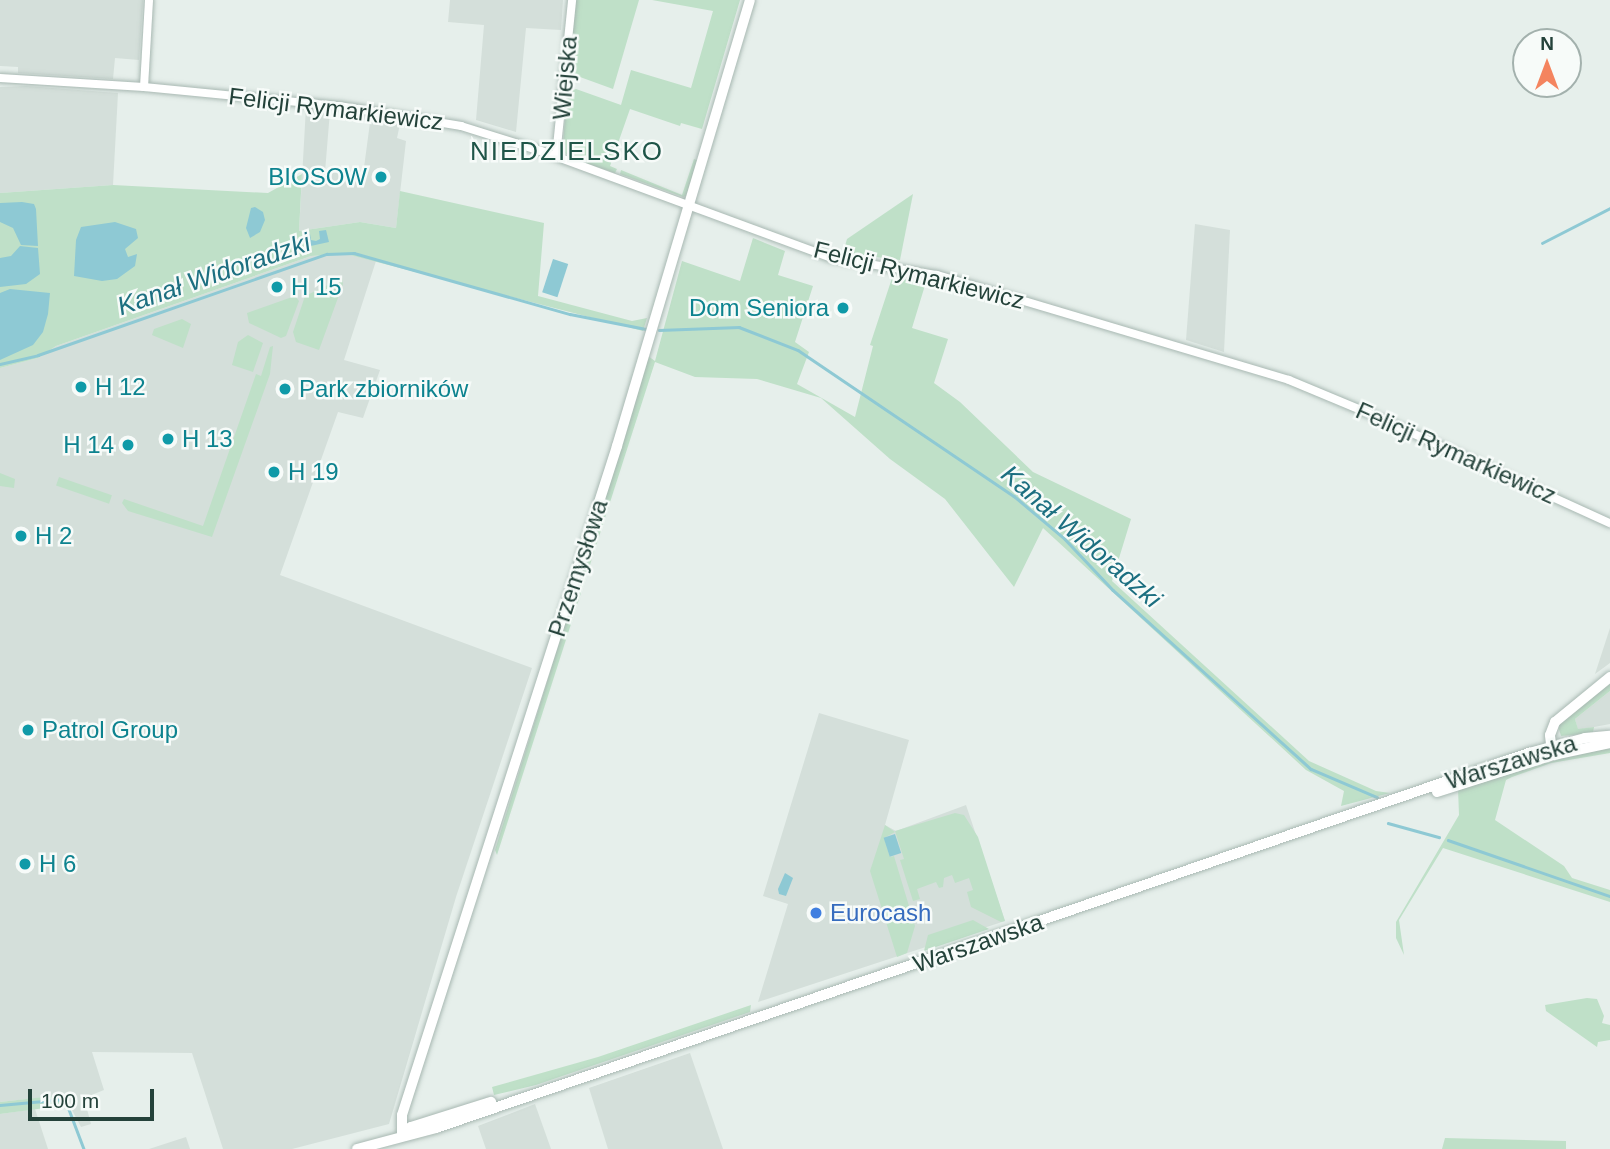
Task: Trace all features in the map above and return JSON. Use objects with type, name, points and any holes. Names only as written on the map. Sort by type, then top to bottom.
[{"type":"main road","name":"Przemysłowa","points":[[402,1134],[402,1115],[617,446],[750,0]]},
{"type":"main road","points":[[1552,751],[1550,731],[1555,722],[1610,677]]},
{"type":"main road","name":"Warszawska","points":[[357,1149],[402,1134],[436,1128],[542,1089],[1413,795],[1455,787],[1552,751],[1610,736]]},
{"type":"main road","name":"Warszawska","points":[[1552,751],[1610,743]]},
{"type":"street","points":[[144,87],[149,0]]},
{"type":"street","name":"Wiejska","points":[[556,156],[572,0]]},
{"type":"street","name":"Felicji Rymarkiewicz","points":[[0,78],[144,87],[415,116],[505,138],[832,258],[937,275],[1289,380],[1366,412],[1610,523]]},
{"type":"shaded area","points":[[0,0],[143,0],[139,60],[115,58],[113,79],[18,73],[18,67],[0,66]]},
{"type":"shaded area","points":[[450,0],[563,0],[561,30],[526,28],[516,132],[476,120],[484,25],[448,22]]},
{"type":"shaded area","points":[[26,86],[118,93],[113,185],[0,193],[0,87]]},
{"type":"shaded area","points":[[306,107],[330,111],[325,172],[363,175],[371,115],[401,119],[397,138],[406,141],[396,228],[360,222],[299,231]]},
{"type":"shaded area","points":[[1195,224],[1230,230],[1224,352],[1186,340]]},
{"type":"shaded area","points":[[346,254],[376,261],[344,360],[380,370],[363,418],[338,412],[280,575],[532,668],[456,897],[389,1124],[292,1149],[223,1149],[192,1053],[92,1052],[104,1090],[84,1098],[91,1124],[81,1127],[64,1095],[0,1102],[0,368],[38,358],[56,346],[311,256]]},
{"type":"shaded area","points":[[1610,628],[1610,663],[1595,674]]},
{"type":"shaded area","points":[[1610,691],[1610,724],[1578,730],[1575,719]]},
{"type":"shaded area","points":[[819,713],[909,740],[885,825],[896,831],[966,805],[1005,921],[758,1002],[788,904],[763,896]]},
{"type":"shaded area","points":[[690,1053],[723,1149],[608,1149],[589,1088]]},
{"type":"shaded area","points":[[535,1104],[551,1149],[486,1149],[478,1126]]},
{"type":"shaded area","points":[[35,1109],[48,1149],[0,1149],[0,1114]]},
{"type":"shaded area","points":[[186,1137],[190,1149],[149,1149]]},
{"type":"green space","points":[[576,0],[639,0],[613,89],[569,73]]},
{"type":"green space","points":[[652,0],[740,0],[702,129],[681,123],[680,126],[630,109],[610,166],[617,169],[615,173],[573,159],[565,153],[563,144],[567,92],[576,89],[621,105],[631,70],[691,88],[713,11]]},
{"type":"green space","points":[[694,159],[699,161],[686,196],[683,197],[620,174],[621,170],[682,195]]},
{"type":"green space","points":[[302,174],[299,231],[360,222],[396,228],[400,191],[544,223],[538,296],[632,321],[647,318],[643,331],[346,254],[311,256],[56,346],[38,358],[0,368],[0,193],[113,185],[268,193]]},
{"type":"green space","points":[[913,194],[900,260],[843,253],[847,239]]},
{"type":"green space","points":[[753,238],[785,251],[778,275],[813,286],[795,342],[809,352],[797,384],[855,417],[873,346],[870,345],[892,278],[926,282],[912,328],[948,339],[934,383],[960,402],[1033,472],[1131,519],[1112,581],[1309,761],[1376,791],[1390,793],[1341,806],[1344,791],[1306,770],[1043,528],[1014,587],[945,499],[890,459],[821,398],[757,379],[695,377],[655,362],[497,855],[495,850],[648,356],[655,361],[682,261],[740,281]]},
{"type":"green space","points":[[342,278],[343,284],[319,350],[296,342],[293,332],[305,296]]},
{"type":"green space","points":[[295,296],[299,301],[286,336],[281,338],[249,323],[247,313]]},
{"type":"green space","points":[[182,319],[191,324],[183,348],[152,335],[154,329]]},
{"type":"green space","points":[[248,335],[263,343],[253,372],[232,365],[238,342]]},
{"type":"green space","points":[[273,346],[270,374],[212,537],[128,511],[122,503],[124,499],[203,526],[256,374],[261,376],[270,347]]},
{"type":"green space","points":[[0,473],[15,479],[14,488],[0,486]]},
{"type":"green space","points":[[59,477],[112,495],[109,504],[56,486]]},
{"type":"green space","points":[[1610,683],[1610,691],[1575,719],[1578,729],[1594,727],[1593,733],[1561,736],[1558,726]]},
{"type":"green space","points":[[1610,748],[1610,753],[1551,763],[1506,780],[1495,820],[1564,866],[1572,878],[1610,890],[1610,902],[1443,848],[1399,920],[1404,955],[1396,938],[1396,922],[1459,815],[1458,789],[1560,759]]},
{"type":"green space","points":[[955,813],[964,815],[978,837],[1005,921],[1001,922],[971,907],[967,892],[973,890],[969,878],[955,883],[952,875],[944,878],[943,887],[939,888],[936,882],[917,889],[920,899],[913,901],[900,860],[904,859],[895,831]]},
{"type":"green space","points":[[885,825],[895,832],[884,838],[890,857],[894,856],[915,926],[907,953],[897,957],[870,871]]},
{"type":"green space","points":[[973,920],[989,929],[924,951],[928,935]]},
{"type":"green space","points":[[1587,998],[1597,999],[1604,1016],[1602,1023],[1610,1025],[1610,1040],[1598,1042],[1597,1047],[1546,1011],[1545,1005]]},
{"type":"green space","points":[[751,1005],[750,1012],[536,1085],[494,1095],[492,1087],[598,1057]]},
{"type":"green space","points":[[61,1095],[66,1109],[60,1106],[0,1114],[0,1102]]},
{"type":"green space","points":[[1445,1138],[1566,1141],[1566,1149],[1442,1149]]},
{"type":"water","points":[[0,203],[34,204],[36,209],[38,246],[21,245],[13,228],[0,222]]},
{"type":"water","points":[[255,207],[263,212],[265,220],[260,232],[250,238],[246,228],[251,208]]},
{"type":"water","points":[[115,222],[136,229],[138,238],[125,249],[128,257],[137,254],[135,266],[117,279],[102,281],[74,276],[76,240],[81,227]]},
{"type":"water","points":[[326,230],[329,242],[306,247],[306,233],[310,234],[311,240],[316,241],[320,239],[319,231]]},
{"type":"water","points":[[20,246],[38,248],[40,274],[26,284],[0,287],[0,258],[11,256]]},
{"type":"water","points":[[553,259],[568,264],[557,297],[542,292]]},
{"type":"water","points":[[10,289],[50,293],[48,314],[43,332],[33,345],[0,360],[0,293]]},
{"type":"water","points":[[895,834],[901,853],[890,857],[884,838]]},
{"type":"water","points":[[785,873],[793,878],[786,896],[779,894],[778,889]]},
{"type":"waterway","points":[[1542,243],[1610,208]]},
{"type":"waterway","name":"Kanał Widoradzki","points":[[0,364],[38,355],[327,254],[354,253],[570,314],[646,329]]},
{"type":"waterway","name":"Kanał Widoradzki","points":[[659,330],[739,327],[798,350],[1014,496],[1065,539],[1113,590],[1311,769],[1377,797]]},
{"type":"waterway","name":"Kanał Widoradzki","points":[[1388,823],[1439,837]]},
{"type":"waterway","name":"Kanał Widoradzki","points":[[1448,840],[1610,896]]},
{"type":"waterway","points":[[0,1105],[65,1099],[84,1149]]},
{"type":"place","name":"BIOSOW","points":[[381,177]]},
{"type":"place","name":"H 15","points":[[277,287]]},
{"type":"place","name":"Dom Seniora","points":[[843,308]]},
{"type":"place","name":"H 12","points":[[81,387]]},
{"type":"place","name":"Park zbiorników","points":[[285,389]]},
{"type":"place","name":"H 13","points":[[168,439]]},
{"type":"place","name":"H 14","points":[[128,445]]},
{"type":"place","name":"H 19","points":[[274,472]]},
{"type":"place","name":"H 2","points":[[21,536]]},
{"type":"place","name":"Patrol Group","points":[[28,730]]},
{"type":"place","name":"H 6","points":[[25,864]]},
{"type":"place","name":"Eurocash","points":[[816,913]]},
{"type":"district","name":"NIEDZIELSKO","points":[[567,152]]}]
